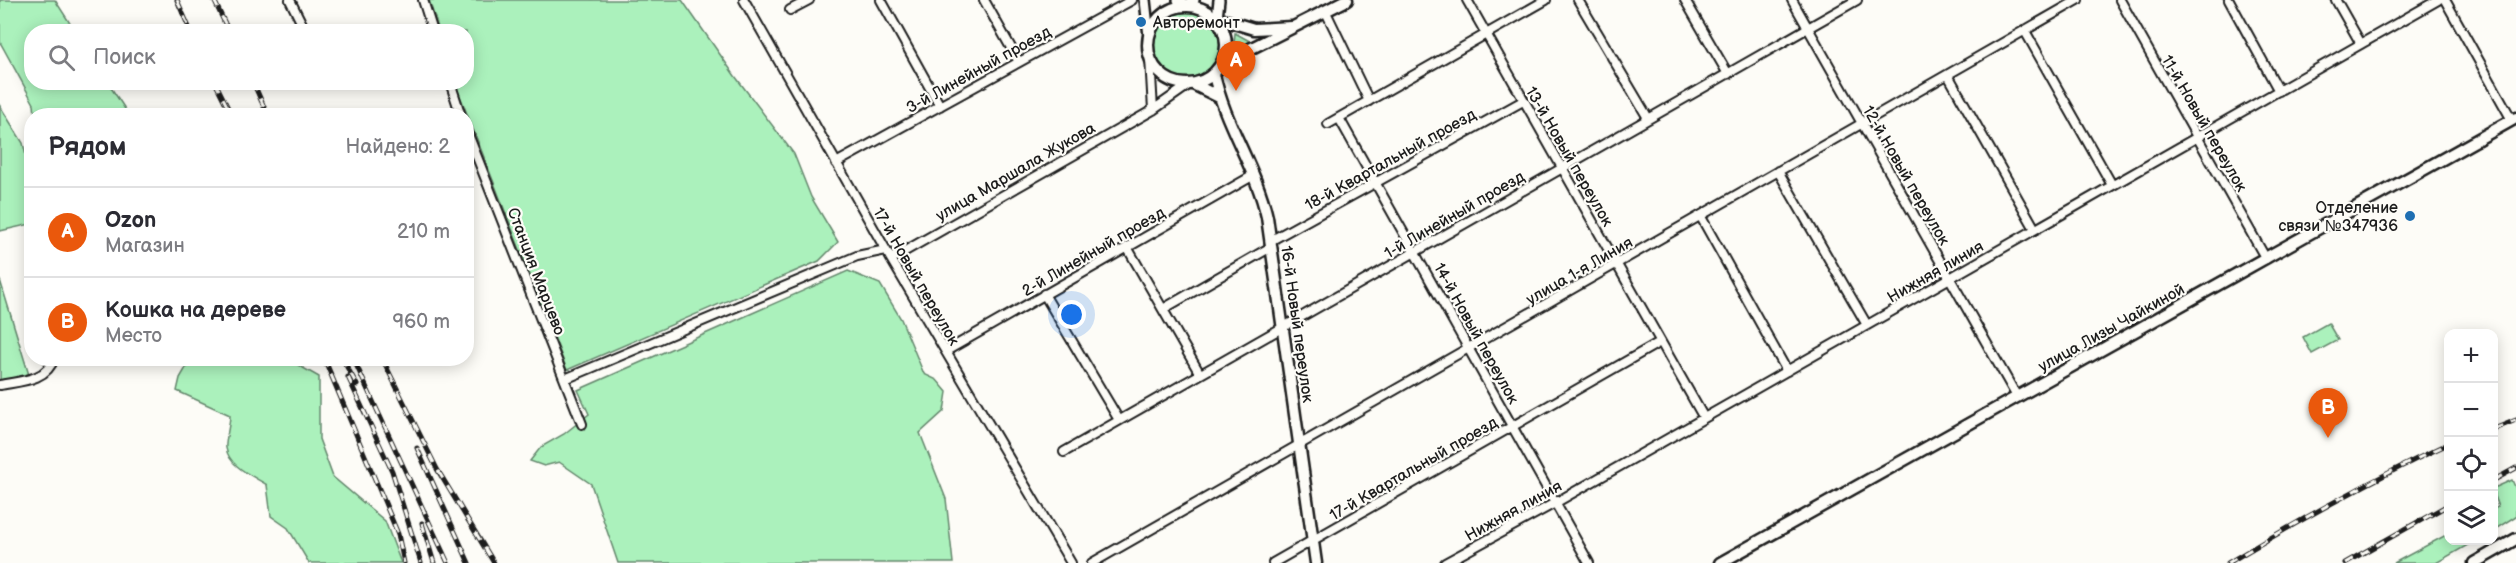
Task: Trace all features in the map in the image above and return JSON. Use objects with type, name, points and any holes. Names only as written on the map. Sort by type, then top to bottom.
[{"type":"main road","points":[[1222,63],[1347,0]]},
{"type":"main road","points":[[1219,97],[1191,84],[1168,79],[1159,72],[1150,58],[1149,36],[1154,24],[1162,14],[1186,2],[1200,7],[1217,18],[1254,29],[1298,26]]},
{"type":"main road","points":[[1191,84],[1214,74],[1226,53],[1227,41],[1217,18]]},
{"type":"main road","name":"16-й Новый переулок","points":[[1214,74],[1219,97],[1262,193],[1284,326],[1316,563]]},
{"type":"main road","name":"улица Лизы Чайкиной","points":[[1720,563],[2016,395],[2266,259],[2514,119]]},
{"type":"main road","points":[[2474,563],[2516,539]]},
{"type":"street","points":[[290,0],[302,24]]},
{"type":"street","points":[[423,0],[430,24]]},
{"type":"street","name":"17-й Новый переулок","points":[[744,0],[891,259],[1071,563]]},
{"type":"street","points":[[789,10],[809,0]]},
{"type":"street","points":[[881,0],[940,106]]},
{"type":"street","points":[[984,0],[1019,62]]},
{"type":"street","name":"3-й Линейный проезд","points":[[836,163],[1132,0]]},
{"type":"street","points":[[1145,0],[1149,36]]},
{"type":"street","points":[[1217,18],[1219,0]]},
{"type":"street","name":"13-й Новый переулок","points":[[1467,0],[1704,418]]},
{"type":"street","points":[[1328,124],[1546,0]]},
{"type":"street","points":[[1578,0],[1648,118]]},
{"type":"street","points":[[1685,0],[1728,74]]},
{"type":"street","name":"12-й Новый переулок","points":[[1792,0],[2016,395]]},
{"type":"street","name":"1-й Линейный проезд","points":[[1064,452],[1857,0]]},
{"type":"street","name":"улица 1-я Линия","points":[[1092,563],[2078,0]]},
{"type":"street","name":"11-й Новый переулок","points":[[2120,0],[2266,259]]},
{"type":"street","points":[[2229,0],[2279,90]]},
{"type":"street","points":[[2336,0],[2361,44]]},
{"type":"street","name":"Нижняя линия","points":[[1445,563],[1555,503],[2438,0]]},
{"type":"street","points":[[2445,0],[2514,119]]},
{"type":"street","points":[[1326,12],[1369,101]]},
{"type":"street","points":[[2025,31],[2112,186]]},
{"type":"street","points":[[1150,58],[1153,110]]},
{"type":"street","points":[[1948,75],[2035,229]]},
{"type":"street","name":"улица Маршала Жукова","points":[[891,259],[1153,110],[1191,84]]},
{"type":"street","points":[[453,90],[458,108]]},
{"type":"street","name":"18-й Квартальный проезд","points":[[1163,309],[1376,183],[1523,101]]},
{"type":"street","name":"14-й Новый переулок","points":[[1339,118],[1589,563]]},
{"type":"street","name":"Станция Марцево","points":[[474,149],[582,424]]},
{"type":"street","points":[[1778,171],[1867,325]]},
{"type":"street","name":"2-й Линейный проезд","points":[[946,351],[1254,175]]},
{"type":"street","points":[[1701,217],[1787,371]]},
{"type":"street","points":[[1127,247],[1200,374]]},
{"type":"street","points":[[565,380],[857,256],[886,250]]},
{"type":"street","points":[[1044,294],[1119,420]]},
{"type":"street","name":"17-й Квартальный проезд","points":[[1273,563],[1660,342]]},
{"type":"street","points":[[0,385],[38,378],[50,370],[51,366]]},
{"type":"green space","points":[[0,0],[55,0],[70,24],[24,24],[24,86],[0,42]]},
{"type":"green space","points":[[429,0],[682,0],[735,76],[794,154],[811,197],[838,242],[819,261],[567,370],[474,132],[474,108],[465,108],[458,90],[474,90],[474,24],[437,24]]},
{"type":"green space","points":[[1187,11],[1200,14],[1211,21],[1218,32],[1221,45],[1218,58],[1211,69],[1200,76],[1187,79],[1174,76],[1163,69],[1156,58],[1153,45],[1156,32],[1163,21],[1174,14]]},
{"type":"green space","points":[[1235,33],[1255,44],[1233,55]]},
{"type":"green space","points":[[26,90],[113,90],[124,108],[34,108]]},
{"type":"green space","points":[[0,106],[24,147],[24,226],[0,231]]},
{"type":"green space","points":[[848,271],[880,284],[901,319],[924,374],[937,380],[947,392],[944,411],[920,433],[946,499],[953,563],[618,563],[591,484],[559,462],[544,466],[530,461],[541,447],[564,434],[589,414],[578,390]]},
{"type":"green space","points":[[0,280],[24,359],[24,366],[26,366],[29,375],[0,380]]},
{"type":"green space","points":[[2328,323],[2338,340],[2312,354],[2303,337]]},
{"type":"green space","points":[[187,366],[300,366],[319,377],[319,439],[333,477],[385,521],[401,563],[309,563],[288,528],[271,516],[267,485],[242,470],[228,455],[226,445],[230,415],[177,391],[180,378]]},
{"type":"green space","points":[[2512,480],[2516,489],[2516,516],[2498,527],[2498,491],[2498,486]]},
{"type":"green space","points":[[2444,536],[2444,545],[2468,545],[2436,563],[2394,563]]},
{"type":"railway","points":[[177,0],[188,24]]},
{"type":"railway","points":[[214,0],[225,24]]},
{"type":"railway","points":[[219,90],[228,108]]},
{"type":"railway","points":[[257,90],[264,108]]},
{"type":"railway","points":[[327,366],[398,534],[404,563]]},
{"type":"railway","points":[[346,366],[357,385]]},
{"type":"railway","points":[[357,366],[448,563]]},
{"type":"railway","points":[[386,366],[437,469],[494,563]]},
{"type":"railway","points":[[348,377],[392,471],[421,563]]},
{"type":"railway","points":[[2498,427],[2516,420]]},
{"type":"railway","points":[[2228,563],[2336,500],[2444,446]]},
{"type":"railway","points":[[417,448],[469,563]]},
{"type":"railway","points":[[2498,478],[2516,468]]},
{"type":"railway","points":[[2345,563],[2444,507]]},
{"type":"railway","points":[[422,523],[434,563]]},
{"type":"place","name":"Авторемонт","points":[[1141,22]]},
{"type":"place","name":"Ozon","points":[[1236,91]]},
{"type":"place","name":"Отделение связи №347936","points":[[2410,216]]},
{"type":"place","name":"Кошка на дереве","points":[[2328,438]]}]
